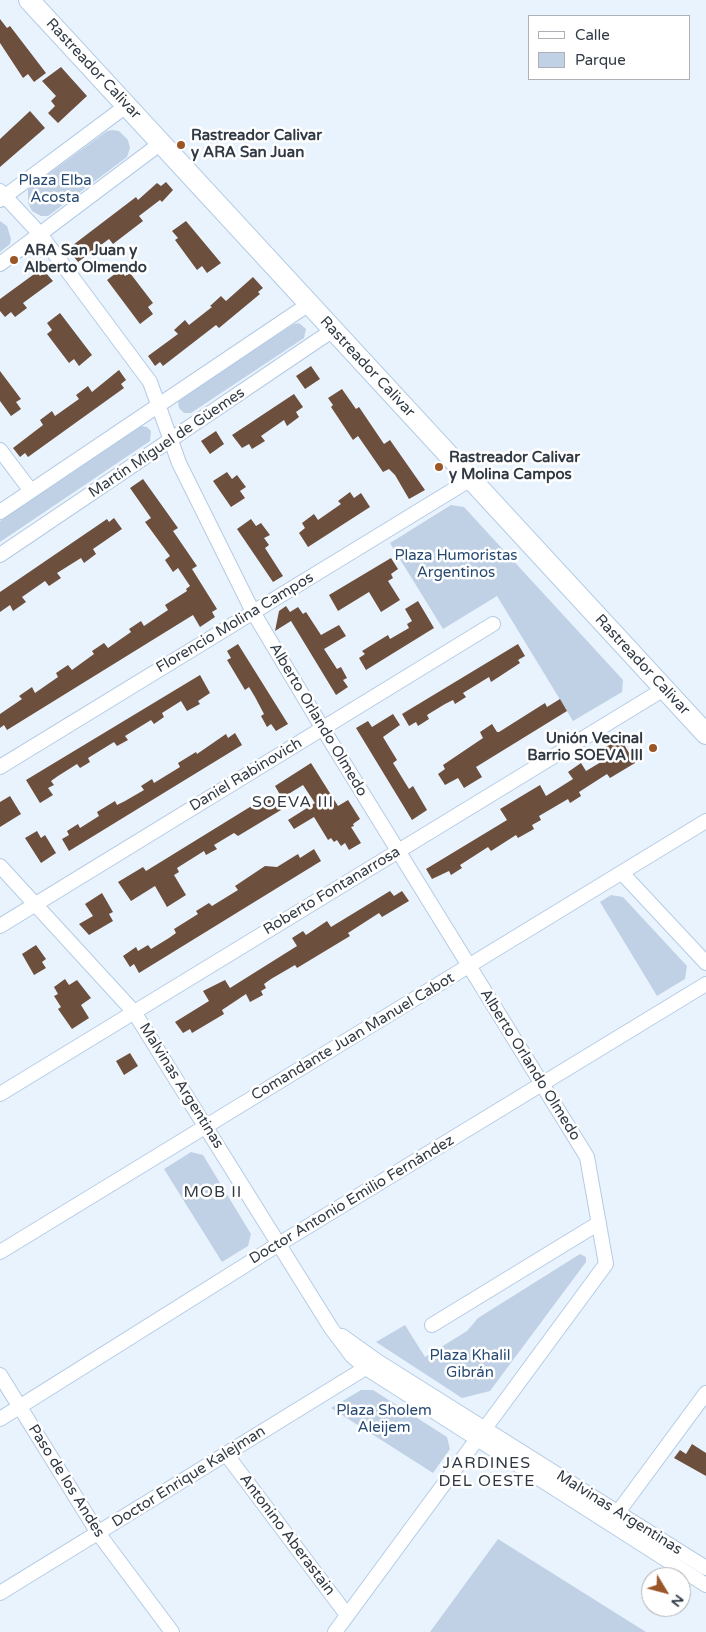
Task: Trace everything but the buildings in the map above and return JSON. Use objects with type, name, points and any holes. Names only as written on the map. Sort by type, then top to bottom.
[{"type":"main road","name":"Rastreador Calivar","points":[[29,0],[706,734]]},
{"type":"street","points":[[2,196],[126,106]]},
{"type":"street","points":[[0,264],[161,144]]},
{"type":"street","name":"Alberto Orlando Olmedo","points":[[2,196],[40,234],[150,382],[179,463],[253,612],[322,728],[587,1157],[606,1264],[481,1434]]},
{"type":"street","points":[[0,512],[309,304]]},
{"type":"street","name":"Martín Miguel de Güemes","points":[[0,555],[333,330]]},
{"type":"street","points":[[0,450],[31,492]]},
{"type":"street","name":"Florencio Molina Campos","points":[[0,767],[471,479]]},
{"type":"street","name":"Daniel Rabinovich","points":[[0,926],[493,624]]},
{"type":"street","name":"Roberto Fontanarrosa","points":[[0,1094],[664,689]]},
{"type":"street","name":"Comandante Juan Manuel Cabot","points":[[0,1252],[706,821]]},
{"type":"street","name":"Malvinas Argentinas","points":[[0,866],[134,1012],[331,1328],[352,1356],[371,1364],[614,1518],[706,1568]]},
{"type":"street","points":[[622,872],[706,963]]},
{"type":"street","name":"Doctor Antonio Emilio Fernández","points":[[0,1419],[279,1244],[706,984]]},
{"type":"street","points":[[432,1325],[599,1223]]},
{"type":"street","name":"Doctor Enrique Kalejman","points":[[0,1593],[371,1364]]},
{"type":"street","name":"Paso de los Andes","points":[[0,1375],[98,1533],[172,1632]]},
{"type":"street","points":[[614,1518],[706,1393]]},
{"type":"street","points":[[335,1632],[481,1434]]},
{"type":"street","name":"Antonino Aberastain","points":[[226,1454],[347,1616]]},
{"type":"street","name":"Malvinas Argentinas","points":[[614,1518],[706,1585]]},
{"type":"green space","name":"Plaza Elba Acosta","points":[[107,131],[119,131],[128,140],[130,148],[127,157],[48,216],[41,216],[32,211],[28,203],[28,189]]},
{"type":"green space","points":[[0,221],[7,226],[11,239],[10,244],[0,252]]},
{"type":"green space","points":[[299,323],[306,329],[304,338],[191,413],[184,413],[179,408],[178,402],[182,396],[294,324]]},
{"type":"green space","points":[[141,426],[147,427],[151,431],[150,441],[0,542],[0,521]]},
{"type":"green space","name":"Plaza Humoristas Argentinos","points":[[451,505],[464,507],[623,680],[622,692],[573,721],[497,596],[443,629],[390,543]]},
{"type":"green space","points":[[611,895],[623,897],[687,966],[685,979],[657,996],[600,902]]},
{"type":"green space","points":[[191,1152],[203,1155],[251,1234],[248,1246],[222,1262],[164,1169]]},
{"type":"green space","name":"Plaza Khalil Gibrán","points":[[580,1254],[586,1257],[586,1262],[490,1391],[462,1398],[376,1342],[405,1325],[425,1357],[467,1331],[478,1318]]},
{"type":"green space","name":"Plaza Sholem Aleijem","points":[[361,1390],[373,1390],[447,1437],[450,1449],[433,1473],[331,1408]]},
{"type":"green space","points":[[498,1539],[525,1556],[646,1632],[430,1632]]},
{"type":"place","name":"Rastreador Calivar y ARA San Juan","points":[[181,145]]},
{"type":"place","name":"ARA San Juan y Alberto Olmendo","points":[[14,260]]},
{"type":"place","name":"Rastreador Calivar y Molina Campos","points":[[439,467]]},
{"type":"place","name":"Unión Vecinal Barrio SOEVA III","points":[[653,748]]},
{"type":"district","name":"SOEVA III","points":[[293,803]]},
{"type":"district","name":"MOB II","points":[[213,1193]]},
{"type":"district","name":"JARDINES DEL OESTE","points":[[487,1473]]}]
